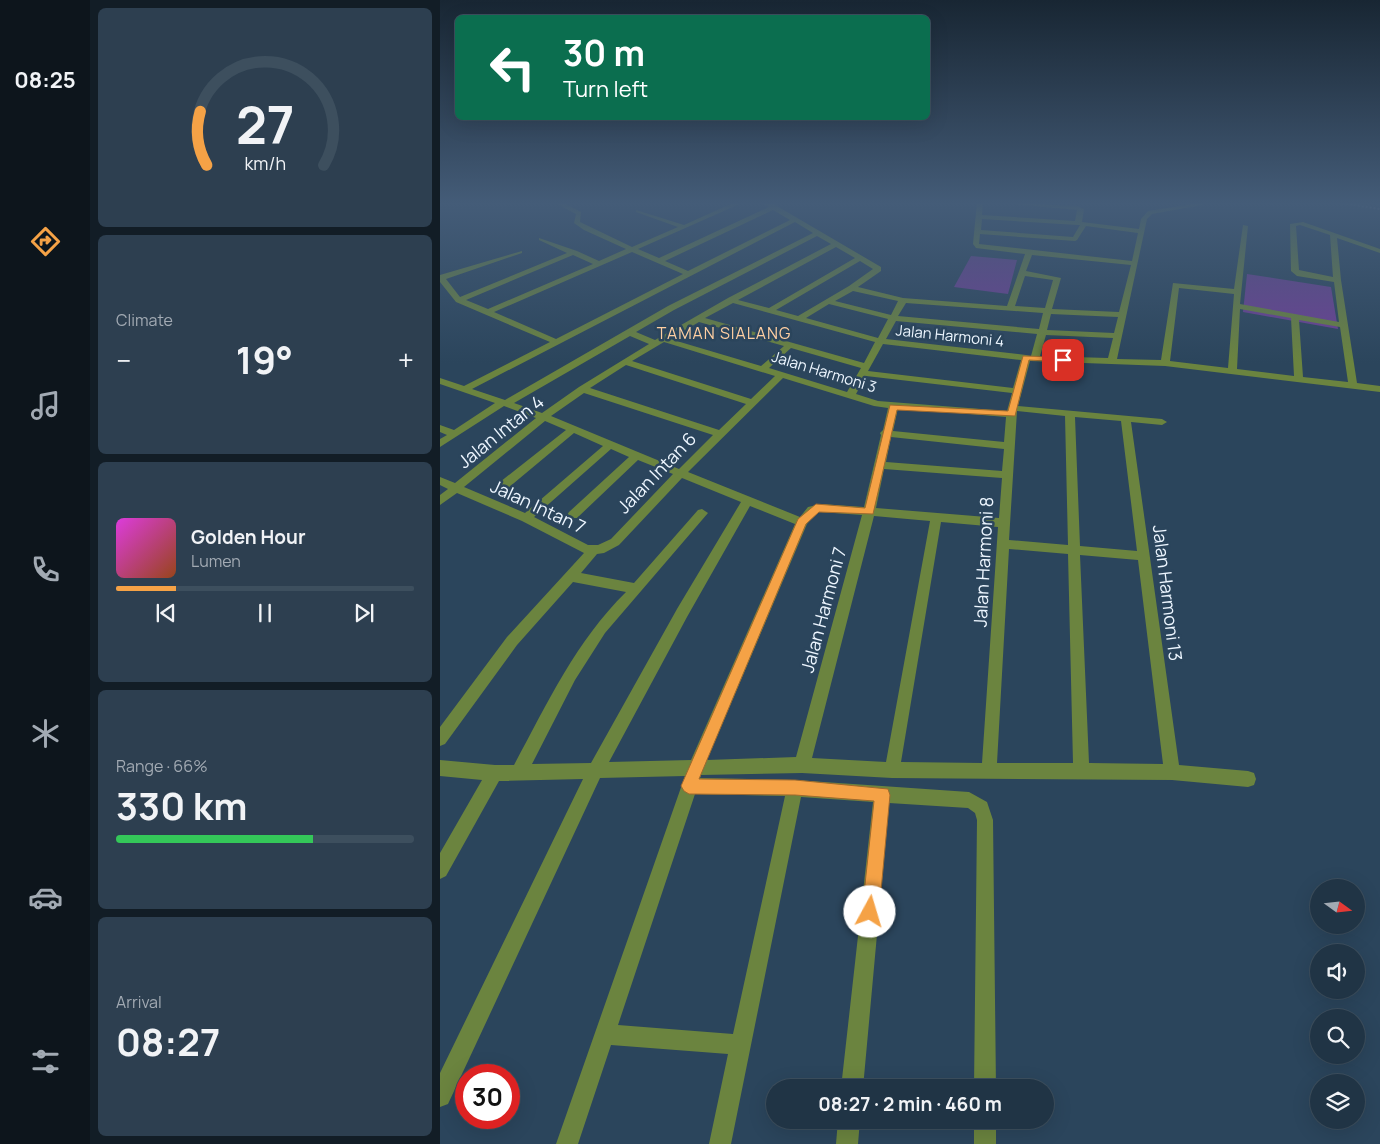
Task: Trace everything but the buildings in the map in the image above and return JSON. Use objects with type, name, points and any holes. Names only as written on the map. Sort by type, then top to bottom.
[{"type":"street","points":[[510,255],[441,278],[459,300],[557,342]]},
{"type":"street","points":[[459,300],[567,255]]},
{"type":"street","points":[[582,255],[600,264]]},
{"type":"street","points":[[486,313],[619,255]]},
{"type":"street","points":[[647,255],[688,274]]},
{"type":"street","points":[[659,261],[671,255]]},
{"type":"street","points":[[463,390],[725,255]]},
{"type":"street","points":[[440,444],[504,404],[628,332],[777,255]]},
{"type":"street","name":"Jalan Intan 4","points":[[440,501],[544,417],[582,389],[698,318],[815,255]]},
{"type":"street","points":[[799,319],[852,288],[876,271],[877,268],[855,255]]},
{"type":"street","points":[[1010,309],[1028,255]]},
{"type":"street","points":[[1067,255],[1133,263]]},
{"type":"street","points":[[1112,362],[1135,255]]},
{"type":"street","points":[[1232,371],[1236,306],[1242,255]]},
{"type":"street","points":[[1294,255],[1295,271],[1300,274],[1337,280]]},
{"type":"street","points":[[1335,255],[1343,325],[1353,385]]},
{"type":"street","points":[[769,311],[860,258]]},
{"type":"street","name":"Jalan Harmoni 8","points":[[989,771],[1003,523],[1012,411],[1017,391],[1041,332],[1057,278],[1022,273]]},
{"type":"street","points":[[1165,363],[1176,284],[1238,292]]},
{"type":"street","points":[[852,288],[903,300],[1047,312],[1122,315]]},
{"type":"street","name":"Jalan Harmoni 4","points":[[731,300],[880,342],[1030,358],[1165,363],[1380,389]]},
{"type":"street","points":[[850,396],[903,300]]},
{"type":"street","points":[[829,302],[892,318],[1041,332],[1118,336]]},
{"type":"street","points":[[1236,306],[1343,325]]},
{"type":"street","points":[[1295,316],[1299,379]]},
{"type":"street","points":[[698,318],[865,370],[1017,391]]},
{"type":"street","name":"Jalan Harmoni 3","points":[[628,332],[782,374],[850,396],[893,407],[1070,413],[1162,422]]},
{"type":"street","points":[[763,369],[789,346]]},
{"type":"street","points":[[625,362],[752,403]]},
{"type":"street","name":"Jalan Intan 6","points":[[620,538],[682,472],[782,374]]},
{"type":"street","points":[[440,381],[544,417],[802,522]]},
{"type":"street","points":[[582,389],[720,434]]},
{"type":"street","name":"Jalan Harmoni 7","points":[[802,765],[869,512],[885,433],[893,407]]},
{"type":"street","points":[[1070,413],[1081,770]]},
{"type":"street","name":"Jalan Harmoni 13","points":[[1126,418],[1172,772]]},
{"type":"street","points":[[440,428],[455,434]]},
{"type":"street","points":[[504,485],[573,429]]},
{"type":"street","points":[[885,433],[1010,446]]},
{"type":"street","points":[[526,518],[610,445]]},
{"type":"street","points":[[573,515],[637,455]]},
{"type":"street","points":[[879,465],[1007,475]]},
{"type":"street","name":"Jalan Intan 7","points":[[440,481],[526,518],[592,551],[608,547],[620,538]]},
{"type":"street","points":[[440,1096],[596,770],[682,613],[748,499]]},
{"type":"street","points":[[567,1144],[696,766],[802,522],[816,508],[1003,523]]},
{"type":"street","points":[[519,772],[582,655],[601,627],[637,589],[702,513]]},
{"type":"street","points":[[892,770],[936,518]]},
{"type":"street","points":[[1002,544],[1143,556]]},
{"type":"street","points":[[440,739],[507,647],[592,551]]},
{"type":"street","points":[[570,576],[637,589]]},
{"type":"street","points":[[440,768],[495,773],[696,766],[802,765],[892,770],[1172,772],[1248,779]]},
{"type":"street","points":[[440,870],[495,773]]},
{"type":"street","points":[[689,786],[795,788],[969,800],[978,804],[984,810],[985,1079]]},
{"type":"street","points":[[720,1144],[795,788]]},
{"type":"street","points":[[853,1079],[882,795]]},
{"type":"street","points":[[605,1034],[741,1045]]},
{"type":"street","points":[[847,1144],[848,1129]]},
{"type":"street","points":[[985,1129],[985,1144]]},
{"type":"shaded area","points":[[971,256],[1017,260],[1008,294],[954,287]]},
{"type":"shaded area","points":[[1247,274],[1331,287],[1338,329],[1243,312]]},
{"type":"district","name":"TAMAN SIALANG","points":[[724,333]]},
{"type":"route","points":[[870,912],[882,795],[795,788],[689,786],[802,522],[816,508],[869,512],[885,433],[893,407],[1011,414],[1026,358],[1063,360]]}]
